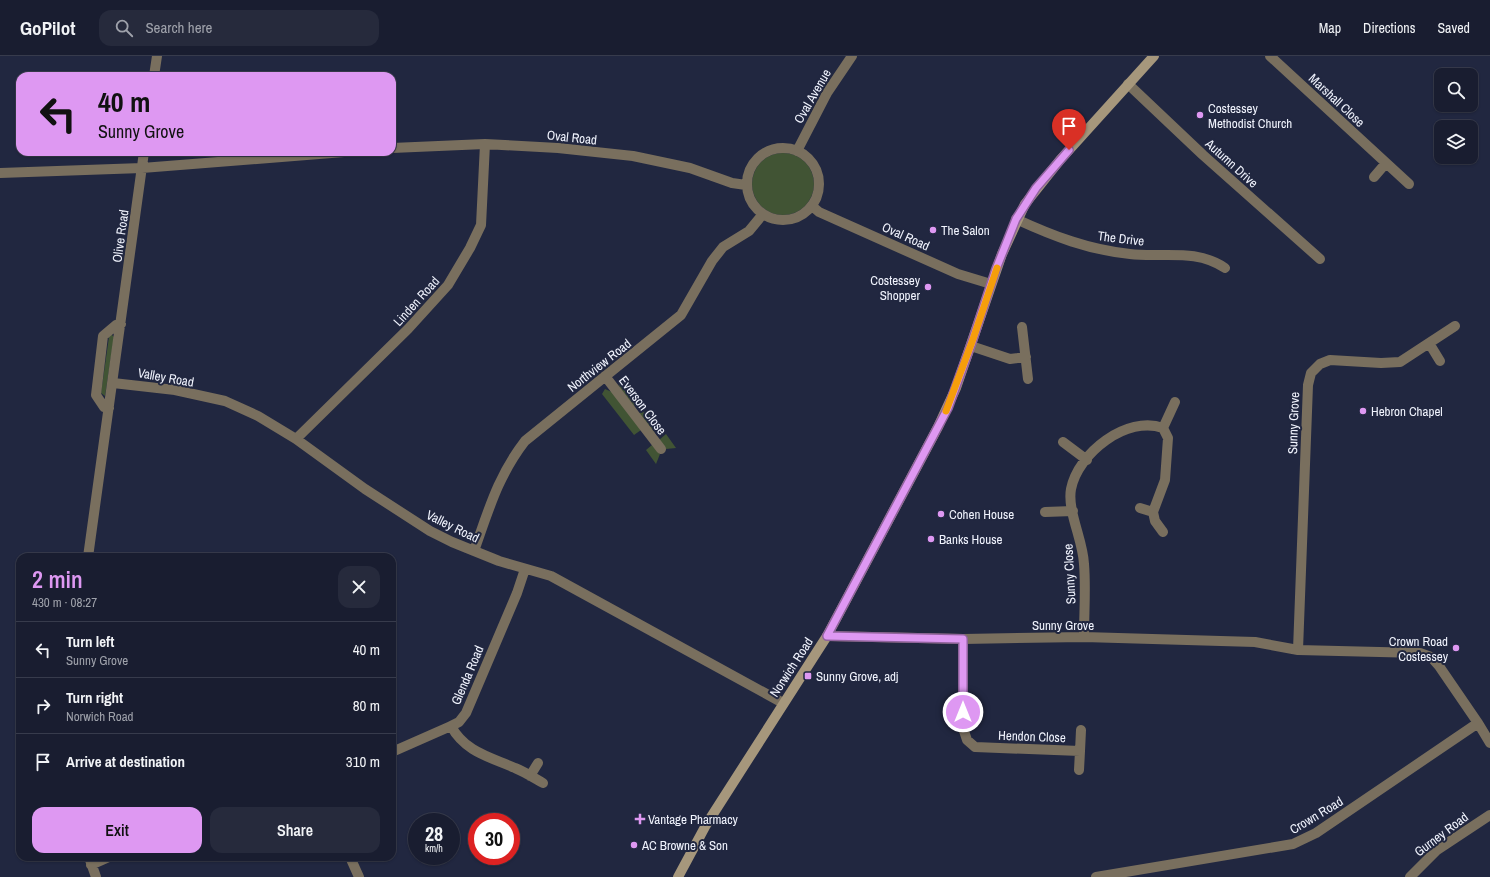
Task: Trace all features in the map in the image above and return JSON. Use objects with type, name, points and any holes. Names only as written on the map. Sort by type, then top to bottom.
[{"type":"street","points":[[155,72],[157,56]]},
{"type":"street","name":"Oval Avenue","points":[[797,150],[827,93],[852,56]]},
{"type":"street","name":"Norwich Road","points":[[678,877],[706,825],[782,703],[827,636],[938,427],[956,388],[991,284],[1016,219],[1036,188],[1154,56]]},
{"type":"street","name":"Marshall Close","points":[[1270,56],[1409,184]]},
{"type":"street","name":"Autumn Drive","points":[[1128,84],[1203,155],[1320,259]]},
{"type":"street","name":"Oval Road","points":[[396,148],[484,144],[558,148],[633,156],[690,168],[732,183],[746,184]]},
{"type":"street","name":"Linden Road","points":[[296,439],[408,330],[448,286],[470,248],[481,225],[484,144]]},
{"type":"street","points":[[779,148],[797,150],[808,157],[816,168],[819,180],[818,193],[812,206],[802,215],[787,220],[772,218],[763,214],[752,203],[746,184],[753,163],[762,155],[779,148]]},
{"type":"street","name":"Olive Road","points":[[89,553],[144,156]]},
{"type":"street","points":[[0,174],[142,168],[294,156]]},
{"type":"street","points":[[1374,177],[1386,163]]},
{"type":"street","name":"Oval Road","points":[[812,206],[819,212],[958,274],[991,284]]},
{"type":"street","name":"Northview Road","points":[[474,551],[496,488],[511,459],[525,440],[681,315],[712,261],[723,247],[749,231],[763,214]]},
{"type":"street","name":"The Drive","points":[[1016,219],[1055,237],[1101,250],[1131,255],[1178,254],[1202,257],[1216,262],[1225,268]]},
{"type":"street","points":[[109,408],[104,407],[96,395],[104,336],[116,325],[121,324]]},
{"type":"street","name":"Sunny Grove","points":[[1298,650],[1308,385],[1311,373],[1320,364],[1330,360],[1381,363],[1400,362],[1455,326]]},
{"type":"street","points":[[1022,327],[1028,379]]},
{"type":"street","points":[[1429,343],[1440,361]]},
{"type":"street","points":[[971,346],[1010,359],[1026,357]]},
{"type":"street","name":"Everson Close","points":[[605,376],[661,449]]},
{"type":"street","name":"Valley Road","points":[[113,383],[175,390],[225,401],[258,416],[296,439],[400,513],[452,542],[525,569],[551,576],[782,703]]},
{"type":"street","points":[[1162,532],[1155,521],[1153,512],[1164,480],[1168,438],[1163,428],[1175,402]]},
{"type":"street","name":"Sunny Close","points":[[1084,637],[1084,563],[1080,537],[1073,511],[1071,488],[1078,472],[1086,460],[1107,439],[1122,430],[1142,425],[1155,425],[1163,428]]},
{"type":"street","points":[[1063,442],[1086,460]]},
{"type":"street","points":[[1140,508],[1153,512]]},
{"type":"street","points":[[1045,512],[1073,511]]},
{"type":"street","name":"Glenda Road","points":[[396,750],[459,722],[466,713],[517,593],[525,569]]},
{"type":"street","name":"Sunny Grove","points":[[827,636],[963,639],[1084,637],[1256,642],[1298,650],[1420,653],[1432,657],[1478,723]]},
{"type":"street","name":"Hendon Close","points":[[963,639],[963,728],[967,740],[975,747],[1080,751]]},
{"type":"street","points":[[1478,723],[1490,743]]},
{"type":"street","name":"Crown Road","points":[[1096,877],[1293,844],[1316,833],[1478,723]]},
{"type":"street","points":[[451,726],[463,743],[469,748],[543,783]]},
{"type":"street","name":"Hendon Close","points":[[1079,770],[1081,730]]},
{"type":"street","points":[[530,776],[538,763]]},
{"type":"street","name":"Gurney Road","points":[[1410,877],[1437,850],[1490,815]]},
{"type":"street","points":[[90,861],[96,877]]},
{"type":"street","points":[[352,861],[359,877]]},
{"type":"green space","points":[[783,153],[795,156],[805,162],[811,172],[814,184],[811,196],[805,206],[795,212],[783,215],[771,212],[761,206],[755,196],[752,184],[755,172],[761,162],[771,156]]},
{"type":"green space","points":[[111,334],[114,337],[105,396],[101,393],[109,337]]},
{"type":"green space","points":[[621,377],[644,406],[634,406],[620,388],[618,382]]},
{"type":"green space","points":[[605,389],[612,392],[641,430],[634,435],[602,394]]},
{"type":"green space","points":[[648,411],[662,429],[653,432],[639,413]]},
{"type":"green space","points":[[666,434],[676,448],[666,449],[659,440]]},
{"type":"green space","points":[[652,445],[660,454],[656,464],[646,450]]},
{"type":"slow traffic","points":[[946,411],[956,388],[997,268]]},
{"type":"place","name":"Costessey Methodist Church","points":[[1200,115]]},
{"type":"place","name":"The Salon","points":[[933,230]]},
{"type":"place","name":"Costessey Shopper","points":[[928,287]]},
{"type":"place","name":"Hebron Chapel","points":[[1363,411]]},
{"type":"place","name":"Cohen House","points":[[941,514]]},
{"type":"place","name":"Banks House","points":[[931,539]]},
{"type":"place","name":"Crown Road Costessey","points":[[1456,648]]},
{"type":"place","name":"Sunny Grove, adj","points":[[808,676]]},
{"type":"place","name":"Vantage Pharmacy","points":[[640,819]]},
{"type":"place","name":"AC Browne & Son","points":[[634,845]]},
{"type":"route","points":[[963,712],[963,639],[848,638],[827,636],[948,408],[996,269],[1016,219],[1036,188],[1069,150]]}]
